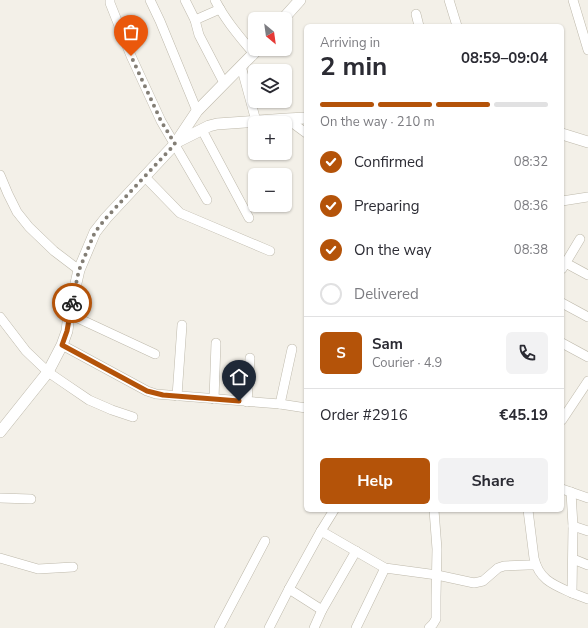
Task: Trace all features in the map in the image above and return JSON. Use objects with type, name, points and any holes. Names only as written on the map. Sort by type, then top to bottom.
[{"type":"street","points":[[110,0],[131,56],[161,121],[207,200]]},
{"type":"street","points":[[150,0],[197,111]]},
{"type":"street","points":[[185,0],[195,20],[199,35],[224,83]]},
{"type":"street","points":[[215,0],[238,35],[248,44]]},
{"type":"street","points":[[290,12],[300,0]]},
{"type":"street","points":[[450,0],[456,24]]},
{"type":"street","points":[[573,0],[588,50]]},
{"type":"street","points":[[195,20],[220,9]]},
{"type":"street","points":[[416,14],[418,24]]},
{"type":"street","points":[[0,432],[48,372],[62,345],[67,331],[69,314],[79,270],[95,232],[144,176],[175,144],[197,111],[251,56]]},
{"type":"street","points":[[241,66],[255,116]]},
{"type":"street","points":[[292,118],[304,118]]},
{"type":"street","points":[[175,144],[210,126],[248,122]]},
{"type":"street","points":[[292,122],[304,131]]},
{"type":"street","points":[[202,130],[248,218]]},
{"type":"street","points":[[564,135],[588,142]]},
{"type":"street","points":[[0,175],[4,196],[29,227],[79,270]]},
{"type":"street","points":[[144,176],[180,213],[270,251]]},
{"type":"street","points":[[564,201],[588,197]]},
{"type":"street","points":[[564,263],[580,239]]},
{"type":"street","points":[[564,264],[588,276]]},
{"type":"street","points":[[564,304],[588,317]]},
{"type":"street","points":[[69,314],[155,354]]},
{"type":"street","points":[[0,317],[26,351],[48,372],[89,400],[133,417]]},
{"type":"street","points":[[178,396],[182,325]]},
{"type":"street","points":[[214,399],[216,343]]},
{"type":"street","points":[[564,344],[588,357]]},
{"type":"street","points":[[62,345],[147,391],[156,394],[280,404],[304,408]]},
{"type":"street","points":[[280,404],[292,349]]},
{"type":"street","points":[[248,402],[250,358]]},
{"type":"street","points":[[564,417],[588,380]]},
{"type":"street","points":[[572,593],[573,526],[566,491],[588,498]]},
{"type":"street","points":[[0,498],[31,499]]},
{"type":"street","points":[[269,628],[289,589],[333,512]]},
{"type":"street","points":[[429,628],[436,619],[437,549],[434,512]]},
{"type":"street","points":[[528,512],[536,565],[548,582],[588,599]]},
{"type":"street","points":[[573,526],[588,531]]},
{"type":"street","points":[[321,531],[384,568],[437,575],[474,583],[483,581],[498,568],[504,566],[536,565]]},
{"type":"street","points":[[223,626],[265,541]]},
{"type":"street","points":[[314,628],[322,610],[356,551]]},
{"type":"street","points":[[0,558],[38,569],[73,567]]},
{"type":"street","points":[[573,559],[588,564]]},
{"type":"street","points":[[356,628],[384,568]]},
{"type":"street","points":[[289,589],[322,610]]},
{"type":"way so far","points":[[72,303],[79,270],[95,232],[144,176],[175,144],[161,121],[131,56]]},
{"type":"route","points":[[72,303],[67,331],[62,345],[147,391],[156,394],[239,401]]}]
